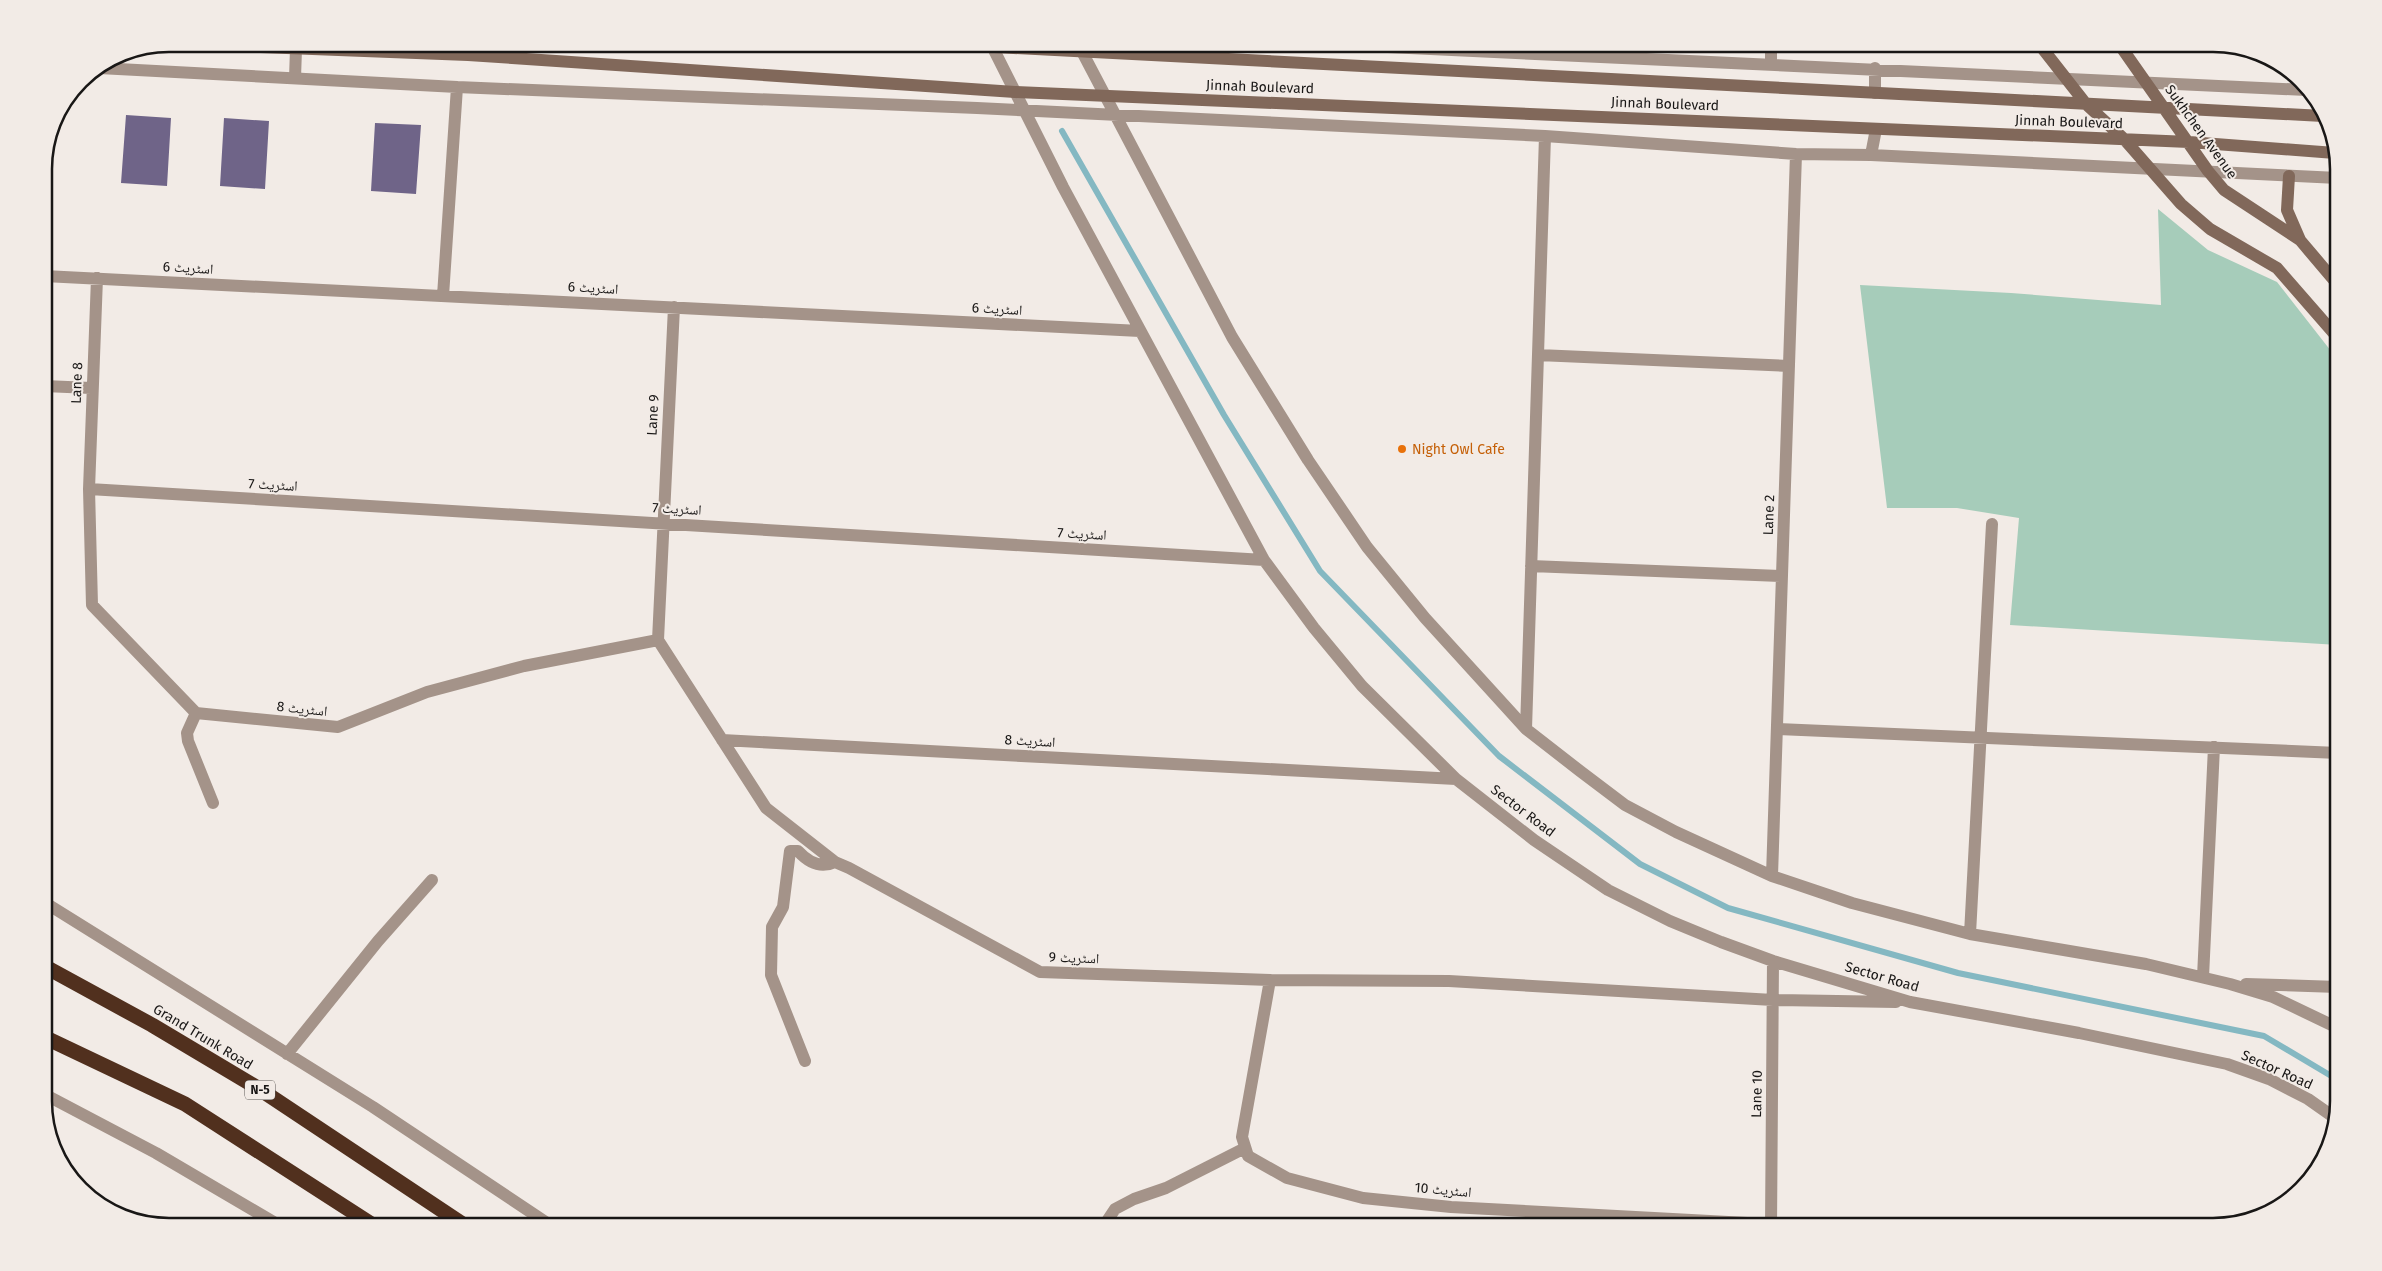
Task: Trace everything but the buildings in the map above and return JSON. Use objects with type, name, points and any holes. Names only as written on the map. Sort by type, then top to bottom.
[{"type":"highway","name":"Grand Trunk Road","points":[[53,971],[261,1090],[453,1218]]},
{"type":"highway","points":[[53,1042],[185,1104],[362,1218]]},
{"type":"street","points":[[295,78],[296,52]]},
{"type":"street","name":"Jinnah Boulevard","points":[[382,52],[468,55],[1015,92],[2124,139],[2328,152]]},
{"type":"street","name":"Sector Road","points":[[995,52],[1140,331],[1264,560],[1314,628],[1362,686],[1456,779],[1534,840],[1608,890],[1670,921],[1773,961],[1910,1002],[2079,1033],[2227,1064],[2268,1079],[2308,1099],[2329,1114]]},
{"type":"street","points":[[1082,52],[1232,337],[1324,484],[1367,547],[1425,618],[1526,729],[1625,805],[1699,843],[1772,876],[1852,903],[1970,934],[2146,964],[2203,976],[2273,997],[2330,1024]]},
{"type":"street","name":"Jinnah Boulevard","points":[[1151,52],[2316,116]]},
{"type":"street","points":[[1503,52],[1875,68],[2066,79],[2146,80],[2299,90]]},
{"type":"street","points":[[1771,52],[1771,64]]},
{"type":"street","points":[[2044,52],[2086,104],[2124,139],[2181,204],[2210,229],[2277,268],[2329,328]]},
{"type":"street","name":"Sukhchen Avenue","points":[[2125,52],[2208,171],[2224,190],[2300,240],[2329,274]]},
{"type":"street","points":[[1875,68],[1875,93]]},
{"type":"street","points":[[111,69],[457,87],[1025,111],[1545,136],[1796,154],[1871,155],[2329,178]]},
{"type":"street","points":[[443,296],[457,87]]},
{"type":"street","points":[[1871,155],[1876,129]]},
{"type":"street","points":[[1526,729],[1545,136]]},
{"type":"street","name":"Lane 2","points":[[1772,876],[1796,154]]},
{"type":"street","points":[[2289,176],[2287,210],[2300,240]]},
{"type":"street","name":"اسٹریٹ 6","points":[[53,276],[1140,331]]},
{"type":"street","name":"Lane 8","points":[[89,490],[91,388],[97,278]]},
{"type":"street","name":"Lane 9","points":[[662,524],[674,307]]},
{"type":"street","points":[[1538,355],[1789,366]]},
{"type":"street","points":[[53,386],[91,388]]},
{"type":"street","points":[[89,490],[92,605],[196,713],[187,733],[188,741],[213,803]]},
{"type":"street","name":"اسٹریٹ 7","points":[[89,490],[1264,560]]},
{"type":"street","points":[[662,524],[658,640],[722,740]]},
{"type":"street","points":[[1970,934],[1992,524]]},
{"type":"street","points":[[1532,566],[1782,576]]},
{"type":"street","name":"اسٹریٹ 8","points":[[196,713],[338,728],[444,688],[524,666],[658,640]]},
{"type":"street","points":[[1777,728],[2330,753]]},
{"type":"street","name":"اسٹریٹ 8","points":[[722,740],[1456,779]]},
{"type":"street","name":"اسٹریٹ 9","points":[[722,740],[766,808],[835,862],[873,880],[1040,972],[1270,980],[1449,982],[1773,1000],[1910,1002]]},
{"type":"street","points":[[2203,976],[2214,747]]},
{"type":"street","points":[[805,1061],[772,975],[772,927],[783,907],[790,851],[798,851],[813,863],[827,866],[835,862]]},
{"type":"street","points":[[287,1054],[378,941],[432,880]]},
{"type":"street","points":[[53,908],[373,1107],[540,1218]]},
{"type":"street","name":"Lane 10","points":[[1771,1218],[1773,961]]},
{"type":"street","points":[[1109,1218],[1115,1209],[1134,1199],[1166,1188],[1245,1148],[1242,1136],[1270,980]]},
{"type":"street","points":[[2230,984],[2330,987]]},
{"type":"street","points":[[53,1099],[156,1153],[267,1218]]},
{"type":"street","name":"اسٹریٹ 10","points":[[1245,1148],[1248,1156],[1287,1178],[1363,1198],[1451,1207],[1647,1218]]},
{"type":"green space","points":[[2158,209],[2208,250],[2277,282],[2329,349],[2330,644],[2010,625],[2019,518],[1957,508],[1887,508],[1860,285],[2011,293],[2161,305]]},
{"type":"waterway","points":[[1062,131],[1224,415],[1320,571],[1499,756],[1640,864],[1728,908],[1958,973],[2264,1036],[2330,1075]]},
{"type":"place","name":"Night Owl Cafe","points":[[1402,449]]}]
